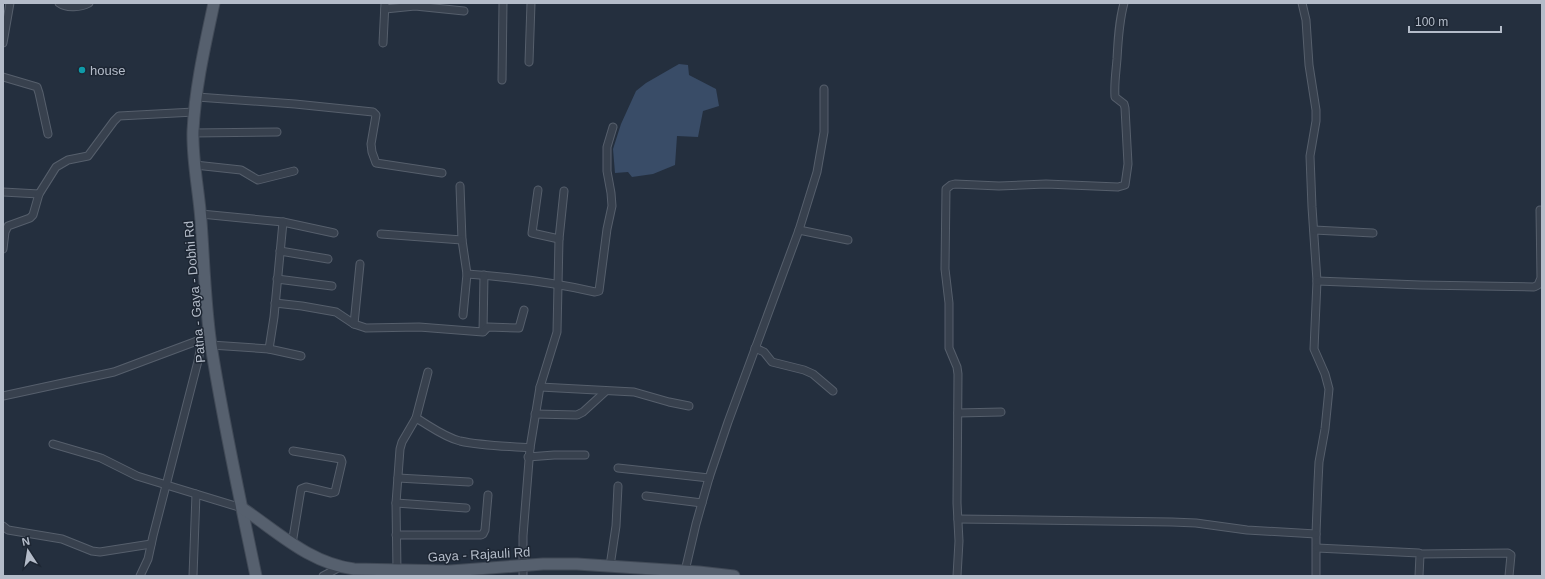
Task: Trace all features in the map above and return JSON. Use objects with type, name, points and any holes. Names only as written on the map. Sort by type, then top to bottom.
[{"type":"main road","name":"Patna - Gaya - Dobhi Rd","points":[[214,3],[203,54],[194,112],[193,133],[195,165],[201,214],[208,340],[256,576]]},
{"type":"main road","name":"Gaya - Rajauli Rd","points":[[242,508],[292,544],[314,557],[340,567],[397,571],[523,571],[565,564],[610,566],[623,572],[734,576]]},
{"type":"street","points":[[59,3],[62,5],[81,5],[89,3]]},
{"type":"street","points":[[502,80],[503,3]]},
{"type":"street","points":[[529,62],[531,3]]},
{"type":"street","points":[[957,576],[959,541],[958,370],[949,348],[949,303],[945,269],[946,189],[955,184],[1000,186],[1046,184],[1118,187],[1125,185],[1128,164],[1125,108],[1124,104],[1114,97],[1118,39],[1124,3]]},
{"type":"street","points":[[1302,3],[1306,20],[1309,65],[1316,110],[1316,121],[1310,156],[1317,281],[1314,349],[1329,389],[1325,429],[1319,462],[1316,576]]},
{"type":"street","points":[[3,43],[7,5]]},
{"type":"street","points":[[383,43],[385,6],[415,6],[464,11]]},
{"type":"street","points":[[3,77],[37,88],[48,134]]},
{"type":"street","points":[[680,573],[709,478],[799,230],[819,164],[824,132],[824,89]]},
{"type":"street","points":[[197,97],[295,104],[373,112],[376,115],[371,148],[376,163],[442,173]]},
{"type":"street","points":[[3,249],[6,226],[30,218],[39,194],[56,167],[68,160],[88,156],[119,116],[194,112]]},
{"type":"street","points":[[467,274],[559,284],[595,292],[599,291],[607,229],[612,206],[607,171],[607,147],[613,126]]},
{"type":"street","points":[[193,133],[277,132]]},
{"type":"street","points":[[195,165],[241,170],[258,180],[294,171]]},
{"type":"street","points":[[460,186],[462,240],[467,274],[463,315]]},
{"type":"street","points":[[538,190],[532,233],[559,239]]},
{"type":"street","points":[[523,571],[523,536],[528,457],[540,387],[557,332],[559,239],[564,191]]},
{"type":"street","points":[[3,192],[39,194]]},
{"type":"street","points":[[1317,281],[1534,287],[1538,285],[1541,280],[1540,210]]},
{"type":"street","points":[[201,214],[283,222],[334,233]]},
{"type":"street","points":[[269,350],[283,222]]},
{"type":"street","points":[[799,230],[848,240]]},
{"type":"street","points":[[1314,230],[1373,233]]},
{"type":"street","points":[[382,234],[462,240]]},
{"type":"street","points":[[280,251],[328,259]]},
{"type":"street","points":[[354,324],[360,264]]},
{"type":"street","points":[[484,275],[484,331]]},
{"type":"street","points":[[277,279],[332,286]]},
{"type":"street","points":[[275,303],[336,312],[354,324],[366,328],[419,327],[480,332],[484,331],[488,327],[520,328],[524,310]]},
{"type":"street","points":[[140,576],[148,559],[198,361],[208,340]]},
{"type":"street","points":[[3,396],[114,372],[208,340],[301,356]]},
{"type":"street","points":[[755,348],[764,352],[772,362],[804,370],[813,374],[833,391]]},
{"type":"street","points":[[397,571],[396,503],[400,449],[402,442],[416,418],[428,372]]},
{"type":"street","points":[[540,387],[640,393],[669,402],[690,406]]},
{"type":"street","points":[[535,414],[578,415],[584,412],[606,390]]},
{"type":"street","points":[[958,412],[1002,412]]},
{"type":"street","points":[[416,418],[446,435],[460,440],[481,444],[530,448]]},
{"type":"street","points":[[53,444],[100,458],[131,474],[242,508]]},
{"type":"street","points":[[292,544],[301,489],[306,487],[331,493],[335,492],[342,462],[341,459],[293,451]]},
{"type":"street","points":[[528,457],[585,455]]},
{"type":"street","points":[[618,468],[709,478]]},
{"type":"street","points":[[398,478],[469,482]]},
{"type":"street","points":[[610,566],[616,526],[618,486]]},
{"type":"street","points":[[193,576],[196,494]]},
{"type":"street","points":[[396,535],[481,535],[485,530],[488,495]]},
{"type":"street","points":[[646,496],[702,503]]},
{"type":"street","points":[[396,503],[466,508]]},
{"type":"street","points":[[958,519],[1172,522],[1247,530],[1316,534]]},
{"type":"street","points":[[3,526],[8,530],[62,539],[100,552],[151,544]]},
{"type":"street","points":[[1316,548],[1420,554],[1508,553],[1511,555],[1509,576]]},
{"type":"street","points":[[1419,576],[1420,554]]},
{"type":"street","points":[[323,576],[340,567]]},
{"type":"water","points":[[679,64],[688,65],[689,75],[716,89],[719,106],[703,111],[698,137],[677,136],[675,165],[653,174],[632,177],[628,172],[615,173],[613,149],[621,124],[636,91],[646,83]]},
{"type":"place","name":"house","points":[[82,70]]}]
